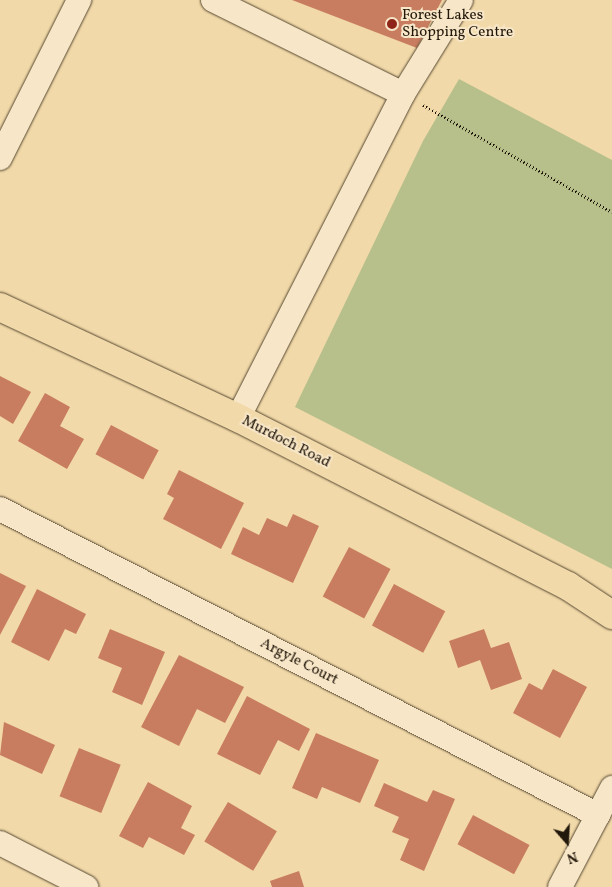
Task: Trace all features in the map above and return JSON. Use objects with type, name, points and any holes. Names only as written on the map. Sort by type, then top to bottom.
[{"type":"main road","name":"Murdoch Road","points":[[0,307],[238,418],[568,586],[612,615]]},
{"type":"main road","name":"Murdoch Road","points":[[568,586],[612,600]]},
{"type":"street","points":[[0,158],[80,0]]},
{"type":"street","points":[[213,0],[403,94]]},
{"type":"street","points":[[238,418],[403,94],[461,0]]},
{"type":"street","name":"Argyle Court","points":[[0,509],[598,814]]},
{"type":"street","points":[[560,887],[612,788]]},
{"type":"street","points":[[0,843],[86,887]]},
{"type":"path","points":[[403,94],[612,212]]},
{"type":"green space","points":[[459,79],[612,160],[612,569],[295,407],[423,141]]},
{"type":"building","name":"Forest Lakes Shopping Centre","points":[[292,0],[442,0],[417,48]]},
{"type":"building","points":[[0,376],[31,392],[13,424],[0,416]]},
{"type":"building","points":[[45,393],[70,407],[60,426],[84,439],[67,469],[18,441]]},
{"type":"building","points":[[111,425],[159,450],[143,479],[96,454]]},
{"type":"building","points":[[179,470],[244,503],[221,549],[163,519],[174,498],[167,494]]},
{"type":"building","points":[[293,514],[319,526],[293,583],[231,554],[243,527],[259,535],[267,518],[287,527]]},
{"type":"building","points":[[349,547],[390,569],[364,619],[323,596]]},
{"type":"building","points":[[0,573],[26,586],[0,635]]},
{"type":"building","points":[[394,584],[445,611],[423,653],[372,625]]},
{"type":"building","points":[[37,589],[86,614],[76,634],[65,629],[49,661],[11,642]]},
{"type":"building","points":[[110,629],[165,652],[142,705],[112,692],[122,668],[98,658]]},
{"type":"building","points":[[484,629],[491,648],[509,642],[522,679],[491,690],[480,660],[458,668],[449,641]]},
{"type":"building","points":[[179,655],[244,687],[225,723],[197,709],[179,746],[141,727]]},
{"type":"building","points":[[553,669],[587,687],[560,738],[513,713],[529,683],[542,690]]},
{"type":"building","points":[[247,696],[310,729],[299,751],[278,740],[260,775],[217,754]]},
{"type":"building","points":[[4,722],[55,745],[42,774],[0,755]]},
{"type":"building","points":[[316,733],[379,760],[360,803],[322,787],[317,799],[292,788]]},
{"type":"building","points":[[79,748],[121,765],[101,813],[60,796]]},
{"type":"building","points":[[148,782],[192,806],[181,828],[195,835],[184,855],[149,837],[143,848],[119,836]]},
{"type":"building","points":[[384,783],[427,802],[433,790],[455,799],[424,871],[400,860],[409,839],[392,832],[399,817],[374,806]]},
{"type":"building","points":[[228,802],[277,831],[253,871],[204,841]]},
{"type":"building","points":[[473,815],[530,845],[514,874],[458,844]]},
{"type":"building","points":[[299,871],[304,887],[272,887],[270,881]]},
{"type":"place","name":"Forest Lakes Shopping Centre","points":[[392,24]]}]
